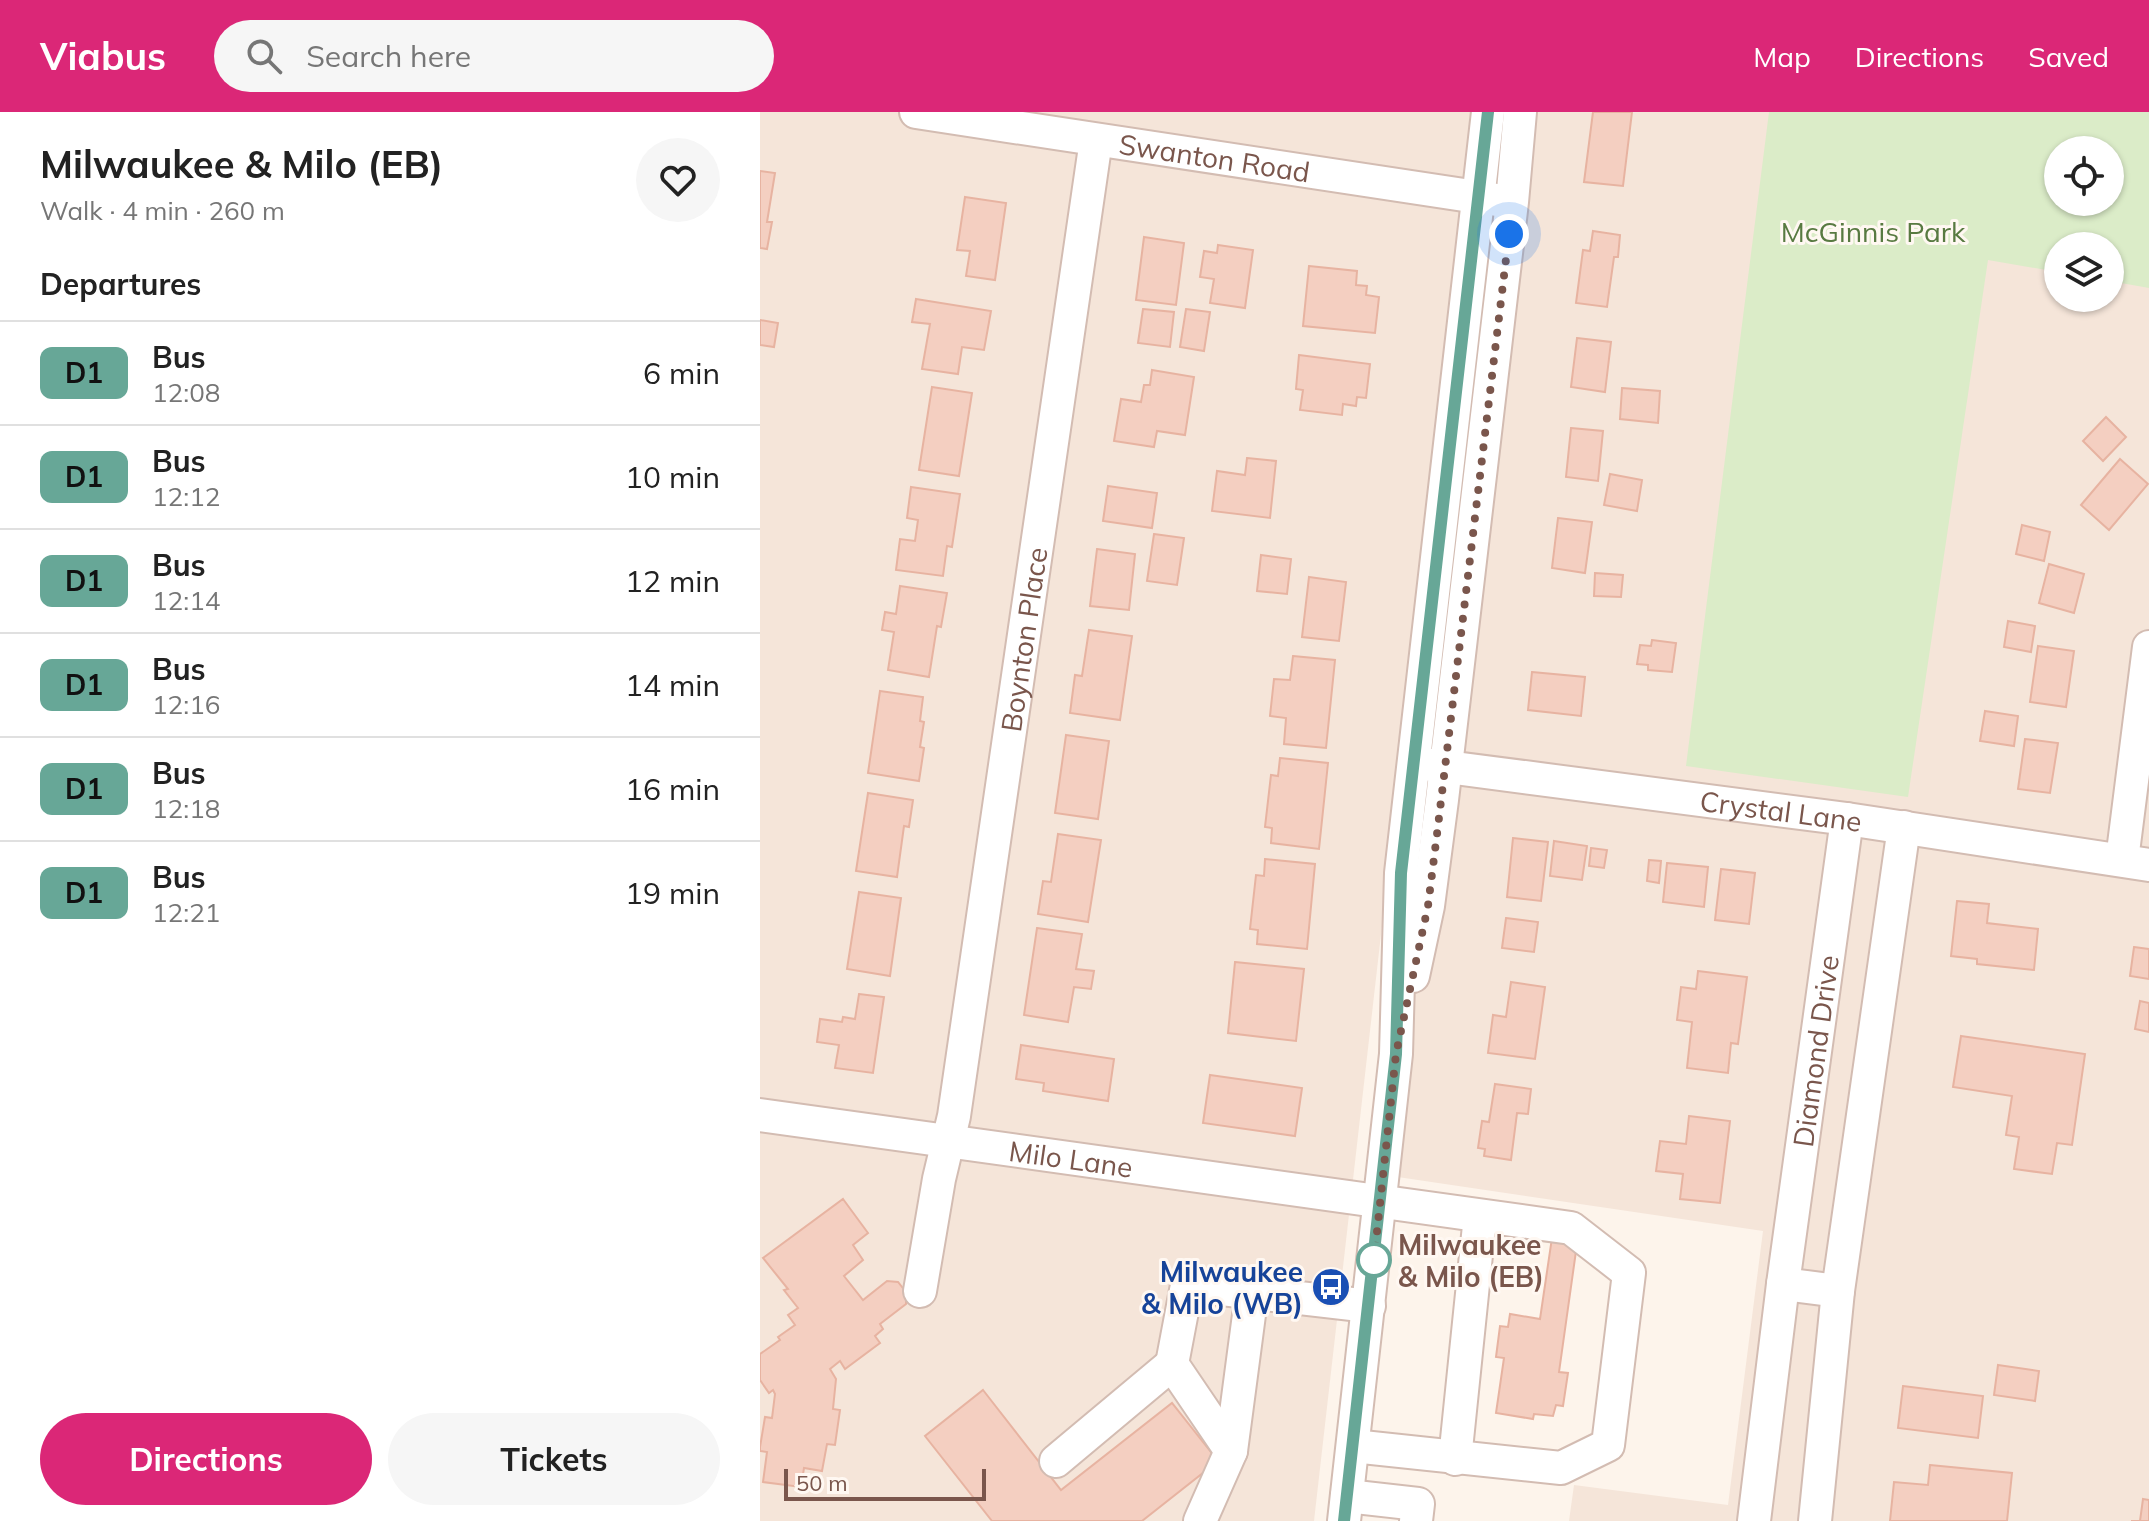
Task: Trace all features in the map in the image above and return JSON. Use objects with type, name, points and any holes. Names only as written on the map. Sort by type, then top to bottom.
[{"type":"street","name":"Swanton Road","points":[[916,112],[1512,202]]},
{"type":"street","points":[[1416,1521],[1418,1504],[1345,1508],[1396,1054],[1401,873],[1488,112]]},
{"type":"street","points":[[1396,1054],[1428,906],[1512,202],[1520,112]]},
{"type":"street","name":"Boynton Place","points":[[920,1291],[939,1179],[950,1139],[1096,140]]},
{"type":"street","points":[[2136,863],[2149,647]]},
{"type":"street","name":"Crystal Lane","points":[[1413,762],[1847,819],[2136,863]]},
{"type":"street","name":"Diamond Drive","points":[[1754,1521],[1847,819]]},
{"type":"street","name":"Diamond Drive","points":[[1815,1521],[1838,1291],[1904,827]]},
{"type":"street","name":"Milo Lane","points":[[760,1115],[950,1139],[1571,1228],[1629,1273],[1608,1445],[1561,1468],[1455,1459]]},
{"type":"street","points":[[1353,1446],[1455,1459],[1480,1216]]},
{"type":"street","points":[[1783,1284],[1838,1291]]},
{"type":"street","points":[[1056,1461],[1172,1364],[1187,1285],[1369,1306]]},
{"type":"street","points":[[1200,1521],[1231,1451],[1252,1292]]},
{"type":"street","points":[[1172,1364],[1231,1451]]},
{"type":"shaded area","points":[[760,112],[1475,112],[1314,1521],[760,1521]]},
{"type":"shaded area","points":[[1520,112],[2149,112],[2149,1521],[1569,1521],[1574,1485],[1728,1505],[1763,1231],[1384,1175]]},
{"type":"green space","name":"McGinnis Park","points":[[1769,112],[2149,112],[2149,288],[2124,284],[2124,232],[2044,232],[2044,270],[1988,260],[1908,797],[1686,766]]},
{"type":"building","points":[[1593,112],[1632,112],[1623,186],[1584,182]]},
{"type":"building","points":[[760,171],[775,173],[767,222],[772,222],[767,249],[760,248]]},
{"type":"building","points":[[965,197],[1006,203],[995,280],[966,276],[970,251],[957,250]]},
{"type":"building","points":[[1593,231],[1620,235],[1607,307],[1576,303],[1583,250],[1590,251]]},
{"type":"building","points":[[1144,237],[1184,243],[1176,305],[1136,300]]},
{"type":"building","points":[[1218,245],[1253,250],[1245,308],[1210,303],[1214,279],[1200,277],[1204,251],[1217,253]]},
{"type":"building","points":[[1309,266],[1357,271],[1356,285],[1367,286],[1366,295],[1379,297],[1375,333],[1303,326]]},
{"type":"building","points":[[916,299],[991,311],[984,350],[962,347],[958,374],[922,369],[930,324],[912,322]]},
{"type":"building","points":[[1143,309],[1174,312],[1170,347],[1138,343]]},
{"type":"building","points":[[1186,309],[1210,312],[1204,351],[1180,347]]},
{"type":"building","points":[[760,320],[778,323],[774,347],[760,345]]},
{"type":"building","points":[[1577,338],[1611,342],[1605,392],[1571,387]]},
{"type":"building","points":[[1299,355],[1370,364],[1366,398],[1357,397],[1356,406],[1343,404],[1342,415],[1300,410],[1303,390],[1296,389]]},
{"type":"building","points":[[1152,370],[1194,377],[1185,435],[1157,431],[1154,447],[1114,441],[1121,399],[1141,402],[1144,385],[1150,385]]},
{"type":"building","points":[[932,387],[972,393],[959,476],[919,470]]},
{"type":"building","points":[[1622,388],[1660,391],[1658,423],[1620,419]]},
{"type":"building","points":[[2106,417],[2126,437],[2103,461],[2083,441]]},
{"type":"building","points":[[1571,428],[1603,431],[1598,481],[1566,477]]},
{"type":"building","points":[[1247,458],[1276,461],[1270,518],[1212,511],[1217,471],[1245,475]]},
{"type":"building","points":[[2120,459],[2148,484],[2109,530],[2081,505]]},
{"type":"building","points":[[1610,474],[1642,480],[1637,511],[1604,505]]},
{"type":"building","points":[[1108,486],[1157,493],[1152,528],[1103,521]]},
{"type":"building","points":[[911,487],[960,494],[952,547],[947,546],[943,576],[896,570],[900,539],[915,541],[918,520],[907,518]]},
{"type":"building","points":[[1558,518],[1592,522],[1585,573],[1552,568]]},
{"type":"building","points":[[2022,525],[2050,532],[2044,561],[2016,554]]},
{"type":"building","points":[[1154,534],[1184,538],[1177,585],[1147,581]]},
{"type":"building","points":[[1097,549],[1135,554],[1129,610],[1090,606]]},
{"type":"building","points":[[1261,555],[1291,559],[1287,594],[1257,591]]},
{"type":"building","points":[[2049,564],[2084,574],[2074,613],[2039,603]]},
{"type":"building","points":[[1595,573],[1623,575],[1621,597],[1594,596]]},
{"type":"building","points":[[1309,577],[1346,582],[1339,641],[1302,637]]},
{"type":"building","points":[[900,586],[947,593],[941,627],[937,626],[929,677],[888,670],[894,632],[882,630],[885,612],[896,614]]},
{"type":"building","points":[[2008,621],[2035,626],[2031,652],[2004,647]]},
{"type":"building","points":[[1089,630],[1132,636],[1120,720],[1070,713],[1075,675],[1082,676]]},
{"type":"building","points":[[1652,640],[1676,643],[1672,672],[1648,670],[1648,665],[1637,664],[1640,645],[1651,646]]},
{"type":"building","points":[[2038,646],[2074,651],[2066,707],[2030,702]]},
{"type":"building","points":[[1293,656],[1335,660],[1326,748],[1284,744],[1286,718],[1270,716],[1274,679],[1290,680]]},
{"type":"building","points":[[1532,672],[1585,677],[1581,716],[1528,710]]},
{"type":"building","points":[[880,691],[923,697],[920,721],[924,722],[920,747],[924,748],[919,781],[868,773]]},
{"type":"building","points":[[1985,711],[2018,716],[2014,746],[1980,741]]},
{"type":"building","points":[[1066,735],[1109,741],[1098,819],[1055,813]]},
{"type":"building","points":[[2025,739],[2058,743],[2050,793],[2018,789]]},
{"type":"building","points":[[1280,758],[1328,763],[1319,849],[1271,843],[1272,828],[1265,827],[1271,775],[1278,776]]},
{"type":"building","points":[[868,793],[913,800],[909,827],[904,826],[897,877],[856,871]]},
{"type":"building","points":[[1058,834],[1101,840],[1088,922],[1038,914],[1043,881],[1051,882]]},
{"type":"building","points":[[1513,838],[1548,842],[1541,901],[1507,897]]},
{"type":"building","points":[[1554,841],[1587,846],[1582,880],[1550,876]]},
{"type":"building","points":[[1591,848],[1607,850],[1604,868],[1589,866]]},
{"type":"building","points":[[1265,859],[1315,864],[1307,949],[1257,944],[1258,930],[1250,929],[1256,875],[1264,876]]},
{"type":"building","points":[[1649,860],[1661,861],[1659,883],[1647,881]]},
{"type":"building","points":[[1667,863],[1708,867],[1704,907],[1663,902]]},
{"type":"building","points":[[1721,869],[1755,873],[1749,924],[1715,920]]},
{"type":"building","points":[[859,892],[901,898],[890,976],[847,969]]},
{"type":"building","points":[[1957,901],[1989,904],[1987,923],[2038,929],[2034,970],[1977,964],[1977,959],[1951,956]]},
{"type":"building","points":[[1506,918],[1538,922],[1534,952],[1502,948]]},
{"type":"building","points":[[1037,928],[1082,934],[1076,969],[1094,971],[1091,989],[1074,987],[1068,1022],[1024,1015]]},
{"type":"building","points":[[2134,947],[2149,949],[2149,979],[2130,976]]},
{"type":"building","points":[[1235,962],[1304,969],[1296,1041],[1228,1033]]},
{"type":"building","points":[[1698,971],[1747,977],[1738,1044],[1731,1043],[1728,1073],[1687,1068],[1692,1022],[1677,1020],[1681,987],[1696,989]]},
{"type":"building","points":[[1511,982],[1545,987],[1535,1059],[1488,1053],[1493,1015],[1506,1017]]},
{"type":"building","points":[[859,994],[884,997],[873,1073],[835,1068],[839,1045],[817,1042],[820,1019],[842,1022],[843,1017],[855,1019]]},
{"type":"building","points":[[2140,1001],[2149,1003],[2149,1032],[2135,1029]]},
{"type":"building","points":[[1961,1036],[2085,1054],[2072,1145],[2057,1143],[2052,1174],[2014,1169],[2019,1137],[2006,1135],[2012,1096],[1953,1087]]},
{"type":"building","points":[[1021,1045],[1114,1059],[1108,1101],[1043,1091],[1044,1083],[1016,1079]]},
{"type":"building","points":[[1210,1075],[1302,1088],[1295,1136],[1203,1123]]},
{"type":"building","points":[[1495,1084],[1531,1089],[1528,1114],[1517,1113],[1511,1160],[1484,1156],[1485,1149],[1478,1148],[1482,1121],[1489,1122]]},
{"type":"building","points":[[1689,1116],[1730,1121],[1720,1203],[1680,1199],[1683,1174],[1656,1171],[1660,1141],[1686,1144]]},
{"type":"building","points":[[843,1199],[868,1233],[853,1245],[863,1260],[844,1276],[863,1300],[887,1281],[898,1282],[906,1292],[906,1304],[880,1324],[883,1329],[875,1336],[880,1343],[845,1369],[840,1361],[830,1369],[836,1379],[833,1409],[840,1410],[835,1445],[827,1444],[822,1471],[804,1468],[801,1487],[763,1482],[767,1452],[760,1451],[760,1447],[765,1417],[772,1418],[775,1394],[773,1390],[769,1393],[760,1380],[760,1354],[795,1325],[788,1315],[798,1308],[784,1290],[788,1289],[763,1258]]},
{"type":"building","points":[[1553,1231],[1577,1244],[1559,1372],[1568,1373],[1563,1406],[1556,1405],[1553,1416],[1534,1414],[1533,1419],[1496,1413],[1504,1358],[1496,1357],[1500,1326],[1508,1327],[1510,1314],[1540,1319]]},
{"type":"building","points":[[1998,1365],[2039,1371],[2035,1401],[1994,1395]]},
{"type":"building","points":[[1903,1386],[1983,1396],[1978,1438],[1898,1428]]},
{"type":"building","points":[[983,1390],[1061,1490],[1172,1403],[1218,1461],[1142,1521],[992,1521],[925,1436]]},
{"type":"building","points":[[1930,1465],[2012,1473],[2007,1521],[1890,1521],[1894,1482],[1928,1485]]},
{"type":"building","points":[[2143,1499],[2149,1500],[2149,1521],[2140,1521]]},
{"type":"bus line","name":"D1","points":[[1344,1521],[1396,1054],[1401,873],[1488,112]]},
{"type":"place","name":"Milwaukee & Milo (EB)","points":[[1374,1260]]},
{"type":"place","name":"Milwaukee & Milo (WB)","points":[[1331,1287]]},
{"type":"route","points":[[1374,1260],[1396,1054],[1428,906],[1509,234]]}]
